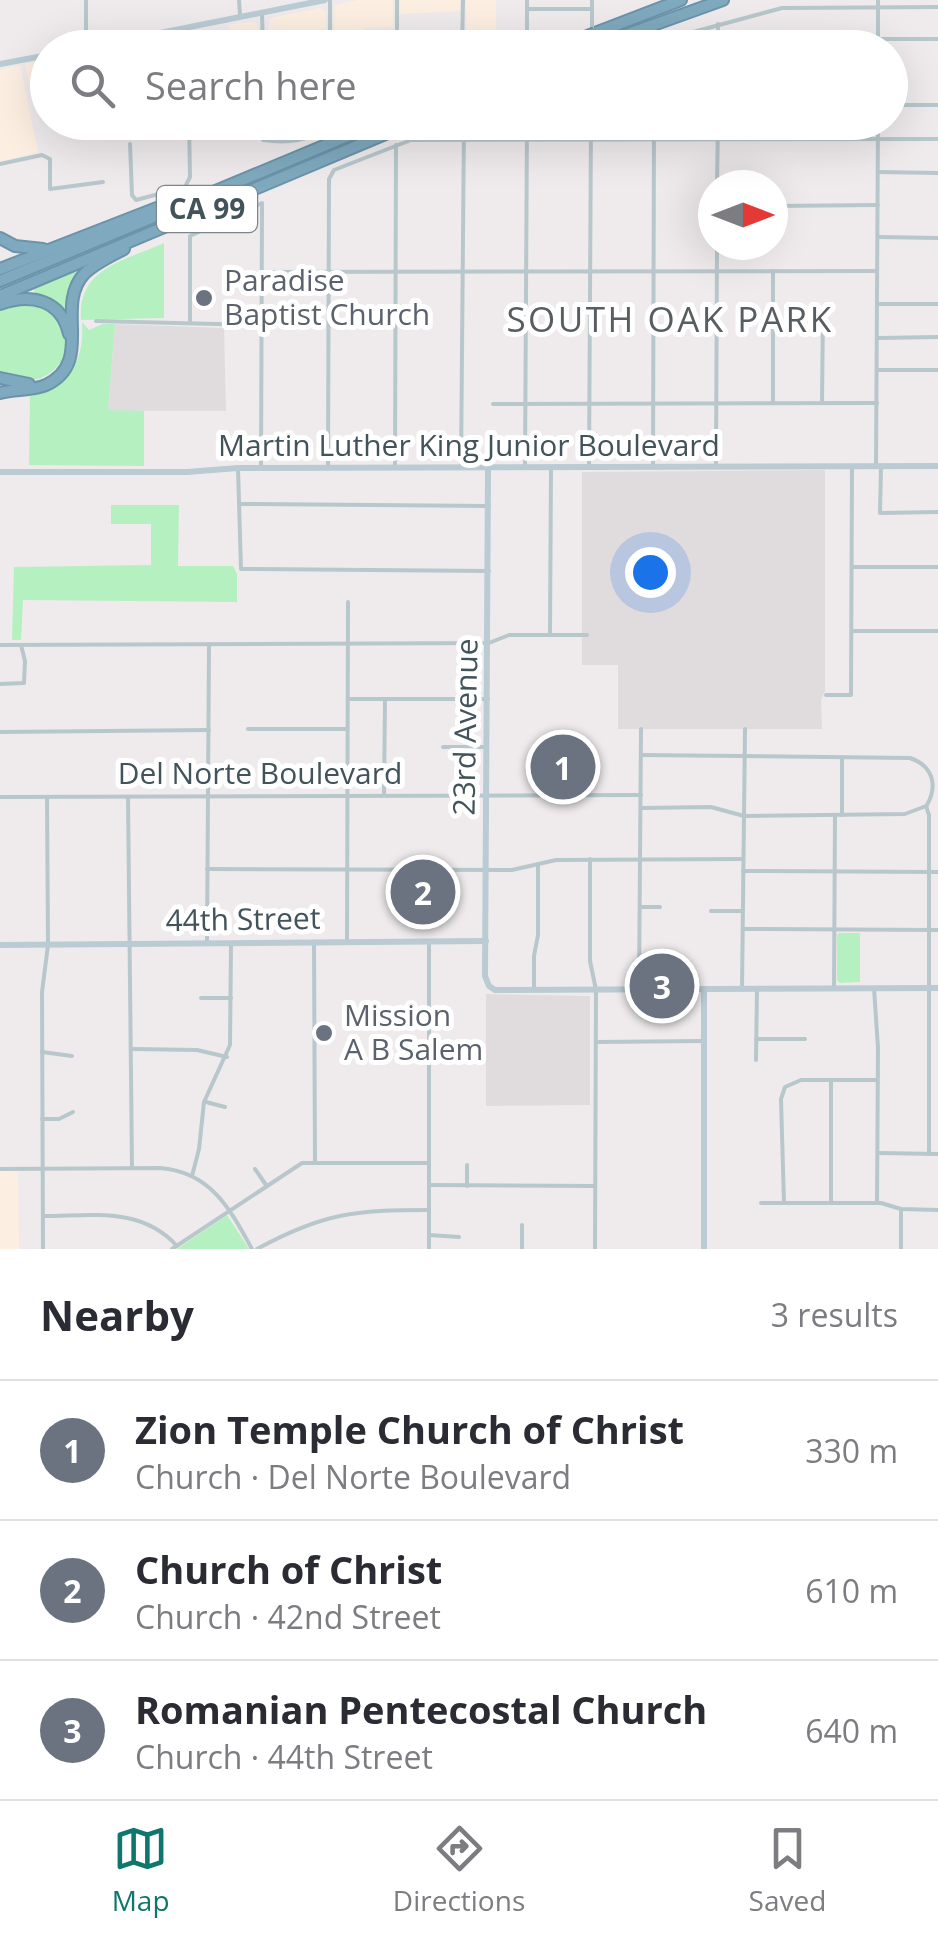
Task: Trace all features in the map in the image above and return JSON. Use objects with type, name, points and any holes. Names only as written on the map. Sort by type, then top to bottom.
[{"type":"highway","points":[[617,30],[681,0]]},
{"type":"highway","points":[[629,30],[723,0]]},
{"type":"highway","name":"CA 99","points":[[0,280],[338,140]]},
{"type":"highway","name":"CA 99","points":[[0,296],[372,140]]},
{"type":"highway","points":[[0,269],[176,201],[228,186]]},
{"type":"highway","points":[[0,394],[33,388],[57,378],[72,356],[73,295],[84,274],[178,222]]},
{"type":"highway","points":[[0,238],[26,249],[49,248]]},
{"type":"highway","points":[[0,304],[20,298],[43,300],[62,316],[70,340],[63,364],[45,380],[21,384],[0,378]]},
{"type":"street","points":[[86,0],[86,30]]},
{"type":"street","points":[[240,0],[240,17]]},
{"type":"street","points":[[172,30],[328,0],[329,30]]},
{"type":"street","points":[[397,0],[397,30]]},
{"type":"street","points":[[462,30],[463,0]]},
{"type":"street","points":[[527,30],[528,0]]},
{"type":"street","points":[[592,0],[592,30]]},
{"type":"street","points":[[701,30],[782,8],[878,3],[938,7]]},
{"type":"street","points":[[878,3],[878,30]]},
{"type":"street","points":[[528,9],[592,9]]},
{"type":"street","points":[[262,13],[262,30]]},
{"type":"street","points":[[718,24],[718,30]]},
{"type":"street","points":[[908,38],[938,38]]},
{"type":"street","points":[[2,62],[30,58]]},
{"type":"street","points":[[908,105],[938,105]]},
{"type":"street","points":[[908,138],[938,139]]},
{"type":"street","points":[[130,144],[132,196],[136,200],[185,187],[190,177],[190,140]]},
{"type":"street","points":[[263,140],[297,140]]},
{"type":"street","points":[[328,468],[331,174],[411,140],[590,140],[589,468]]},
{"type":"street","points":[[653,468],[654,140]]},
{"type":"street","points":[[717,170],[718,140]]},
{"type":"street","points":[[878,140],[876,404],[880,513],[938,512]]},
{"type":"street","points":[[461,468],[464,141]]},
{"type":"street","points":[[525,468],[527,141]]},
{"type":"street","points":[[394,468],[396,145]]},
{"type":"street","points":[[0,164],[42,156],[50,160],[50,188],[103,182]]},
{"type":"street","points":[[878,172],[938,173]]},
{"type":"street","points":[[190,323],[190,236],[262,203],[261,468]]},
{"type":"street","points":[[788,206],[878,205]]},
{"type":"street","points":[[878,238],[938,238]]},
{"type":"street","points":[[716,467],[717,260]]},
{"type":"street","points":[[773,271],[773,404]]},
{"type":"street","points":[[262,272],[877,271]]},
{"type":"street","points":[[877,304],[938,304]]},
{"type":"street","points":[[822,404],[823,308]]},
{"type":"street","points":[[96,321],[262,325]]},
{"type":"street","points":[[877,338],[938,338]]},
{"type":"street","points":[[877,370],[938,370]]},
{"type":"street","points":[[494,404],[876,404]]},
{"type":"street","points":[[826,696],[851,695],[852,466]]},
{"type":"street","name":"Martin Luther King Junior Boulevard","points":[[0,472],[938,466]]},
{"type":"street","points":[[238,468],[240,569],[489,570]]},
{"type":"street","name":"23rd Avenue","points":[[488,468],[490,643],[485,976],[488,986],[495,990],[534,990]]},
{"type":"street","points":[[550,468],[550,636]]},
{"type":"street","points":[[240,504],[488,506]]},
{"type":"street","points":[[852,567],[938,567]]},
{"type":"street","points":[[347,942],[348,602]]},
{"type":"street","points":[[852,631],[938,631]]},
{"type":"street","points":[[0,645],[490,643],[504,636],[587,636]]},
{"type":"street","points":[[0,684],[24,682],[21,644]]},
{"type":"street","points":[[207,944],[209,644]]},
{"type":"street","points":[[348,699],[488,700]]},
{"type":"street","points":[[384,796],[385,699]]},
{"type":"street","points":[[248,729],[347,729]]},
{"type":"street","points":[[640,989],[642,729]]},
{"type":"street","points":[[742,989],[745,729]]},
{"type":"street","points":[[0,732],[209,730]]},
{"type":"street","points":[[443,747],[486,746]]},
{"type":"street","points":[[641,755],[910,758],[926,766],[936,783],[926,806],[934,988],[929,1154]]},
{"type":"street","points":[[842,757],[842,814]]},
{"type":"street","name":"Del Norte Boulevard","points":[[0,797],[641,795]]},
{"type":"street","points":[[128,796],[132,1168]]},
{"type":"street","points":[[43,1249],[42,992],[48,945],[47,797]]},
{"type":"street","points":[[641,808],[711,807],[744,816],[905,814],[926,806]]},
{"type":"street","points":[[834,815],[834,988]]},
{"type":"street","points":[[206,869],[486,870],[521,869],[556,860],[744,860]]},
{"type":"street","points":[[590,860],[590,960],[596,990],[596,1249]]},
{"type":"street","points":[[538,864],[534,990],[934,988]]},
{"type":"street","points":[[743,871],[938,872]]},
{"type":"street","points":[[640,907],[660,907]]},
{"type":"street","points":[[711,912],[743,911]]},
{"type":"street","points":[[743,929],[938,930]]},
{"type":"street","points":[[429,941],[429,1249]]},
{"type":"street","name":"44th Street","points":[[0,945],[486,941]]},
{"type":"street","points":[[314,942],[315,1162]]},
{"type":"street","points":[[192,1176],[204,1102],[227,1058],[231,1040],[231,943]]},
{"type":"street","points":[[874,988],[877,1203]]},
{"type":"street","points":[[704,989],[704,1249]]},
{"type":"street","points":[[756,1060],[757,989]]},
{"type":"street","points":[[201,998],[231,998]]},
{"type":"street","points":[[756,1039],[805,1039]]},
{"type":"street","points":[[596,1042],[704,1042]]},
{"type":"street","points":[[132,1049],[196,1050],[227,1058]]},
{"type":"street","points":[[42,1052],[72,1056]]},
{"type":"street","points":[[930,1057],[938,1057]]},
{"type":"street","points":[[784,1203],[783,1092],[797,1080],[877,1080]]},
{"type":"street","points":[[831,1080],[831,1203]]},
{"type":"street","points":[[204,1102],[226,1107]]},
{"type":"street","points":[[42,1120],[59,1119],[73,1112]]},
{"type":"street","points":[[877,1153],[938,1154]]},
{"type":"street","points":[[42,1216],[131,1217],[156,1228],[174,1248],[291,1168],[315,1162],[429,1163]]},
{"type":"street","points":[[467,1164],[467,1186]]},
{"type":"street","points":[[255,1168],[266,1185]]},
{"type":"street","points":[[0,1169],[169,1169],[192,1176],[211,1187],[255,1249],[327,1217],[369,1210],[429,1210]]},
{"type":"street","points":[[430,1186],[596,1186]]},
{"type":"street","points":[[761,1203],[877,1203],[900,1210],[938,1210]]},
{"type":"street","points":[[900,1210],[900,1249]]},
{"type":"street","points":[[522,1225],[522,1249]]},
{"type":"street","points":[[429,1235],[460,1236]]},
{"type":"shaded area","points":[[358,0],[393,0],[393,27],[334,30],[335,5]]},
{"type":"shaded area","points":[[400,0],[460,0],[460,11],[399,14]]},
{"type":"shaded area","points":[[466,0],[496,0],[496,30],[467,30]]},
{"type":"shaded area","points":[[320,8],[326,12],[326,30],[269,30],[270,18]]},
{"type":"shaded area","points":[[255,22],[258,30],[229,30],[229,24]]},
{"type":"shaded area","points":[[20,65],[30,113],[30,140],[36,140],[38,152],[0,161],[0,70]]},
{"type":"shaded area","points":[[115,324],[224,328],[226,411],[108,411]]},
{"type":"shaded area","points":[[825,470],[822,729],[618,729],[618,665],[582,665],[582,472]]},
{"type":"shaded area","points":[[486,994],[590,996],[590,1105],[486,1106]]},
{"type":"shaded area","points":[[0,1171],[18,1171],[19,1249],[0,1249]]},
{"type":"green space","points":[[164,243],[164,318],[81,320],[82,302],[95,278],[119,262]]},
{"type":"green space","points":[[76,271],[78,277],[66,318],[35,296],[34,289]]},
{"type":"green space","points":[[16,301],[47,305],[66,332],[65,355],[55,369],[41,378],[25,380],[0,374],[0,306]]},
{"type":"green space","points":[[82,322],[89,330],[115,324],[108,410],[144,411],[144,466],[29,465],[30,396],[55,387],[72,371],[81,349]]},
{"type":"green space","points":[[111,505],[179,505],[178,566],[233,566],[237,574],[237,602],[23,600],[21,640],[12,640],[14,567],[151,565],[151,524],[111,524]]},
{"type":"green space","points":[[839,933],[860,933],[860,982],[837,980]]},
{"type":"green space","points":[[227,1215],[249,1249],[177,1249]]},
{"type":"place","name":"Paradise Baptist Church","points":[[204,298]]},
{"type":"place","name":"Zion Temple Church of Christ","points":[[563,767]]},
{"type":"place","name":"Church of Christ","points":[[423,892]]},
{"type":"place","name":"Romanian Pentecostal Church","points":[[662,986]]},
{"type":"place","name":"Mission A B Salem","points":[[324,1033]]},
{"type":"district","name":"SOUTH OAK PARK","points":[[670,320]]}]
